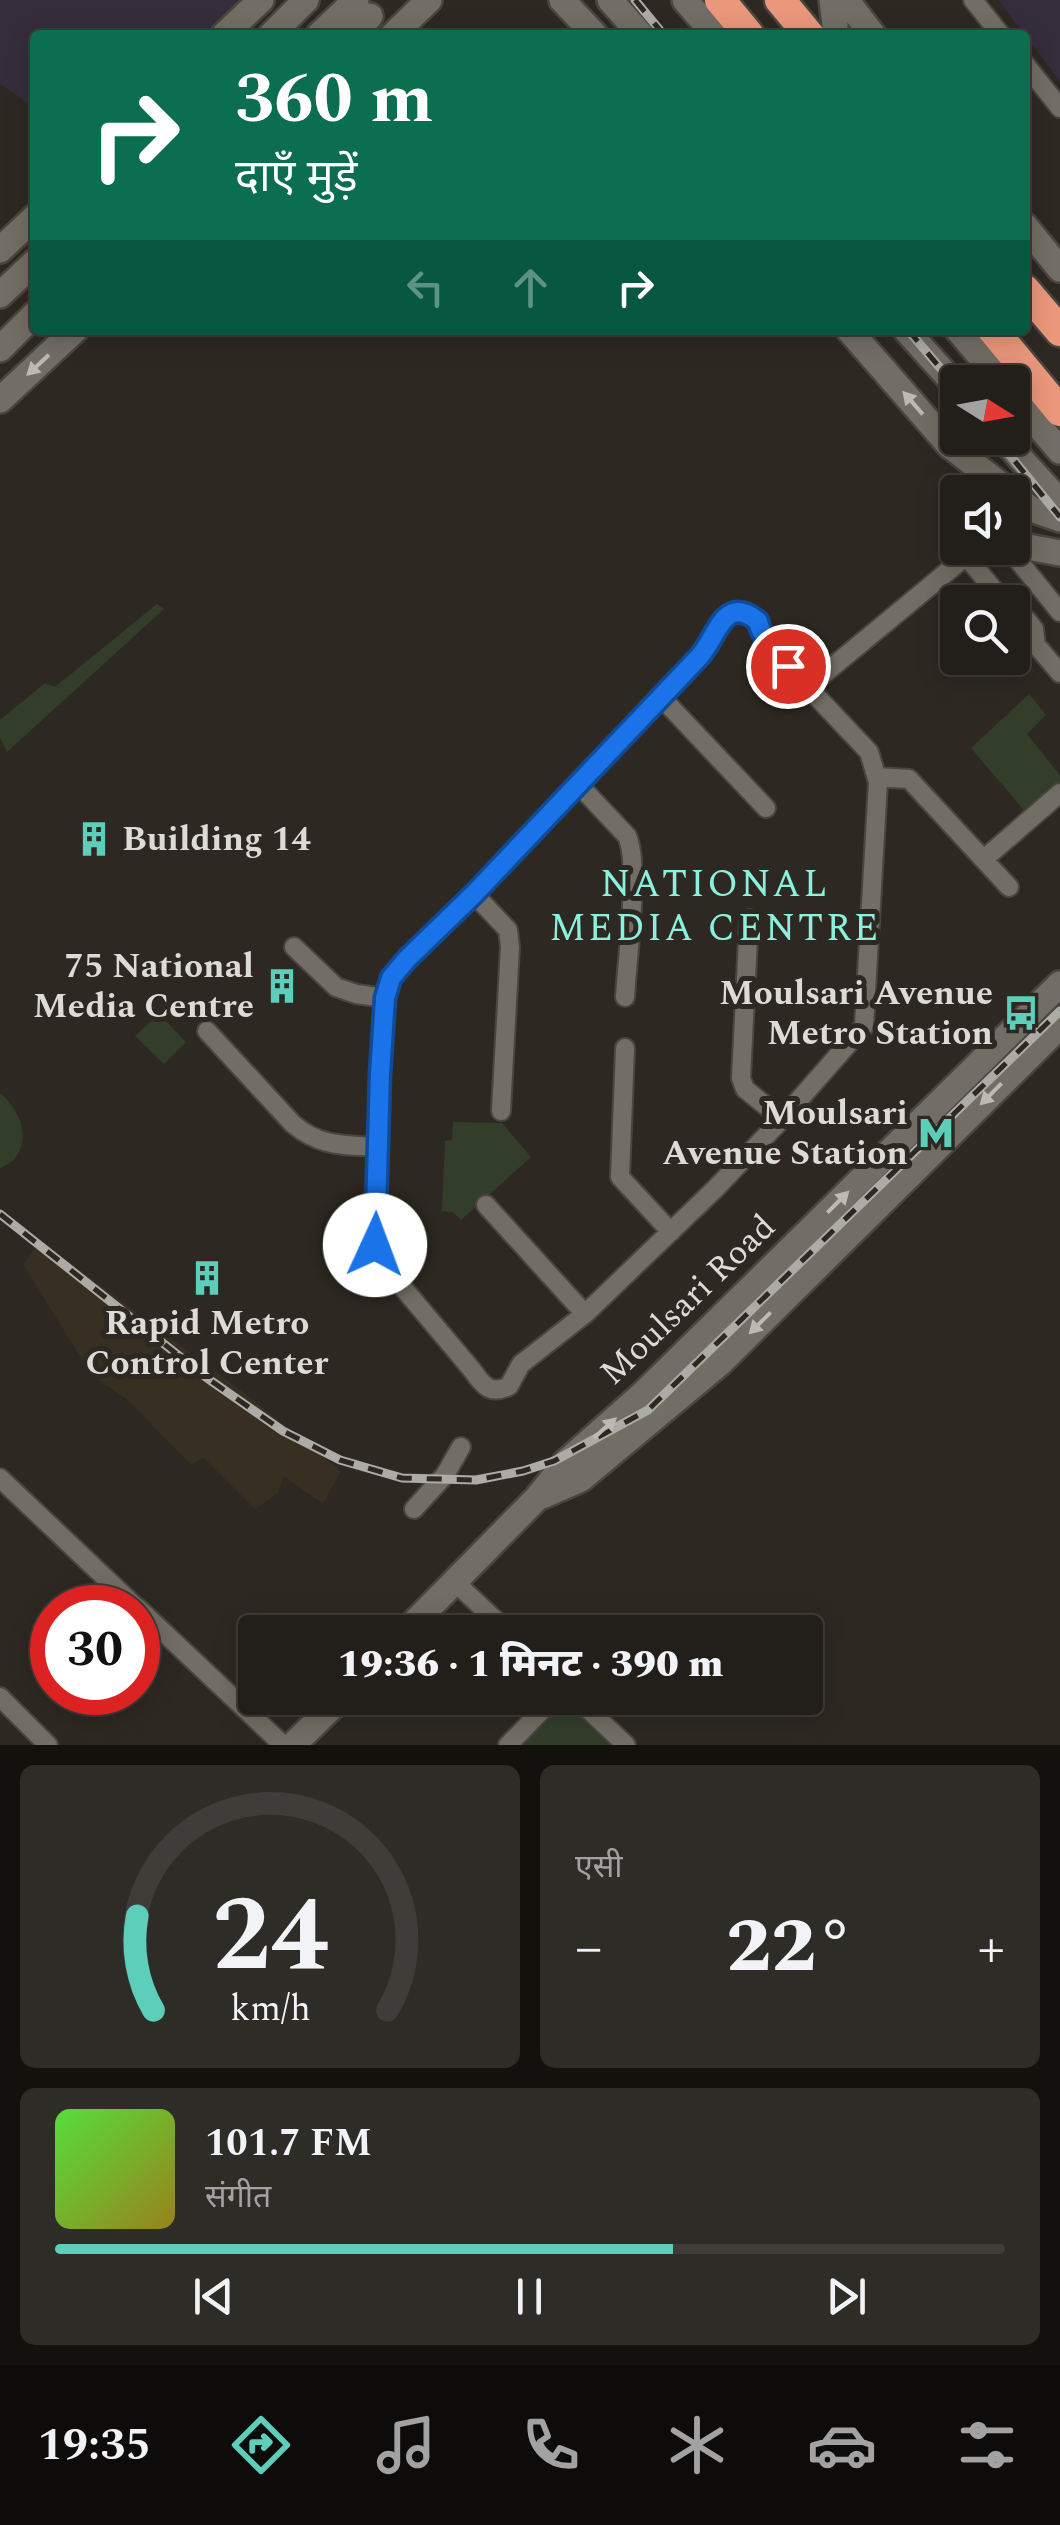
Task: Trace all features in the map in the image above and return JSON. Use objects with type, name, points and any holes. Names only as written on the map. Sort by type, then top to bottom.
[{"type":"highway","points":[[720,0],[745,30]]},
{"type":"highway","points":[[780,0],[805,30]]},
{"type":"highway","points":[[1030,296],[1060,331]]},
{"type":"highway","points":[[997,335],[1060,411]]},
{"type":"street","points":[[229,30],[261,0]]},
{"type":"street","points":[[275,30],[306,0]]},
{"type":"street","points":[[338,30],[366,22],[400,0]]},
{"type":"street","points":[[397,30],[429,0]]},
{"type":"street","points":[[562,0],[589,30]]},
{"type":"street","points":[[610,0],[637,30]]},
{"type":"street","points":[[685,0],[711,30]]},
{"type":"street","points":[[832,0],[835,30]]},
{"type":"street","points":[[846,0],[870,30]]},
{"type":"street","points":[[973,0],[997,30]]},
{"type":"street","points":[[1030,70],[1060,108]]},
{"type":"street","points":[[0,250],[30,222]]},
{"type":"street","points":[[1030,232],[1060,269]]},
{"type":"street","points":[[0,296],[30,267]]},
{"type":"street","points":[[0,349],[30,319]]},
{"type":"street","points":[[0,400],[70,335]]},
{"type":"street","points":[[853,335],[949,445],[987,475]]},
{"type":"street","points":[[910,335],[940,368]]},
{"type":"street","points":[[962,335],[988,365]]},
{"type":"street","points":[[1030,416],[1060,451]]},
{"type":"street","points":[[1017,455],[1060,502]]},
{"type":"street","points":[[1030,509],[1060,519]]},
{"type":"street","points":[[1030,549],[1060,553]]},
{"type":"street","points":[[808,687],[955,565]]},
{"type":"street","points":[[1024,565],[1060,612]]},
{"type":"street","points":[[737,612],[749,614],[758,621],[770,646],[869,752],[876,777],[864,1026],[782,1119],[671,1232],[584,1314],[521,1364],[510,1386],[489,1389],[378,1257],[375,1245],[385,998],[398,970],[660,696],[710,644],[722,620],[737,612]]},
{"type":"street","points":[[1030,623],[1036,645],[1060,673]]},
{"type":"street","points":[[660,696],[766,808]]},
{"type":"street","points":[[876,777],[909,779],[1008,887]]},
{"type":"street","points":[[578,784],[631,844],[625,996]]},
{"type":"street","points":[[984,859],[1060,793]]},
{"type":"street","points":[[474,894],[508,930],[502,1111]]},
{"type":"street","points":[[749,919],[741,1078],[745,1089],[782,1119]]},
{"type":"street","points":[[294,948],[336,987],[385,998]]},
{"type":"street","name":"Moulsari Road","points":[[423,1615],[537,1498],[566,1462],[645,1392],[1060,984]]},
{"type":"street","name":"Moulsari Road","points":[[537,1498],[580,1479],[719,1364],[1060,1026]]},
{"type":"street","points":[[206,1031],[306,1135],[331,1144],[378,1147]]},
{"type":"street","points":[[625,1048],[620,1177],[671,1232]]},
{"type":"street","points":[[486,1206],[584,1314]]},
{"type":"street","points":[[414,1509],[445,1475],[461,1447]]},
{"type":"street","points":[[0,1478],[113,1585]]},
{"type":"street","points":[[456,1583],[490,1615]]},
{"type":"street","points":[[160,1630],[283,1745]]},
{"type":"street","points":[[0,1697],[48,1745]]},
{"type":"street","points":[[294,1745],[323,1715]]},
{"type":"street","points":[[508,1745],[537,1715]]},
{"type":"street","points":[[594,1715],[626,1745]]},
{"type":"shaded area","points":[[0,0],[253,0],[222,30],[30,30],[30,105],[0,84]]},
{"type":"shaded area","points":[[998,0],[1060,0],[1060,81],[1030,42],[1030,30],[1021,30]]},
{"type":"shaded area","points":[[41,1241],[247,1395],[341,1471],[323,1504],[284,1476],[278,1493],[255,1509],[204,1458],[191,1465],[130,1402],[91,1374],[23,1264]]},
{"type":"green space","points":[[157,604],[164,609],[7,752],[0,738],[0,720],[45,683],[55,687]]},
{"type":"green space","points":[[1029,694],[1046,715],[1027,734],[1060,775],[1060,788],[1028,815],[971,748]]},
{"type":"green space","points":[[159,1014],[186,1042],[164,1064],[135,1036]]},
{"type":"green space","points":[[0,1093],[17,1115],[23,1133],[20,1151],[0,1168]]},
{"type":"green space","points":[[453,1122],[502,1123],[531,1157],[461,1220],[453,1212],[442,1211],[445,1141],[452,1140]]},
{"type":"green space","points":[[549,1715],[584,1715],[613,1745],[518,1745]]},
{"type":"railway","points":[[635,0],[660,30]]},
{"type":"railway","points":[[912,335],[940,368]]},
{"type":"railway","points":[[1010,455],[1060,517]]},
{"type":"railway","points":[[0,1214],[207,1378],[283,1431],[340,1460],[402,1478],[476,1480],[523,1471],[554,1461],[648,1410],[1060,1011]]},
{"type":"place","name":"Building 14","points":[[94,839]]},
{"type":"place","name":"75 National Media Centre","points":[[282,986]]},
{"type":"place","name":"Moulsari Avenue Metro Station","points":[[1021,1013]]},
{"type":"place","name":"Moulsari Avenue Station","points":[[936,1133]]},
{"type":"place","name":"Rapid Metro Control Center","points":[[207,1278]]},
{"type":"district","name":"NATIONAL MEDIA CENTRE","points":[[715,907]]},
{"type":"route","points":[[375,1245],[380,1074],[385,998],[391,978],[700,656],[722,620],[737,612],[749,614],[788,666]]}]
